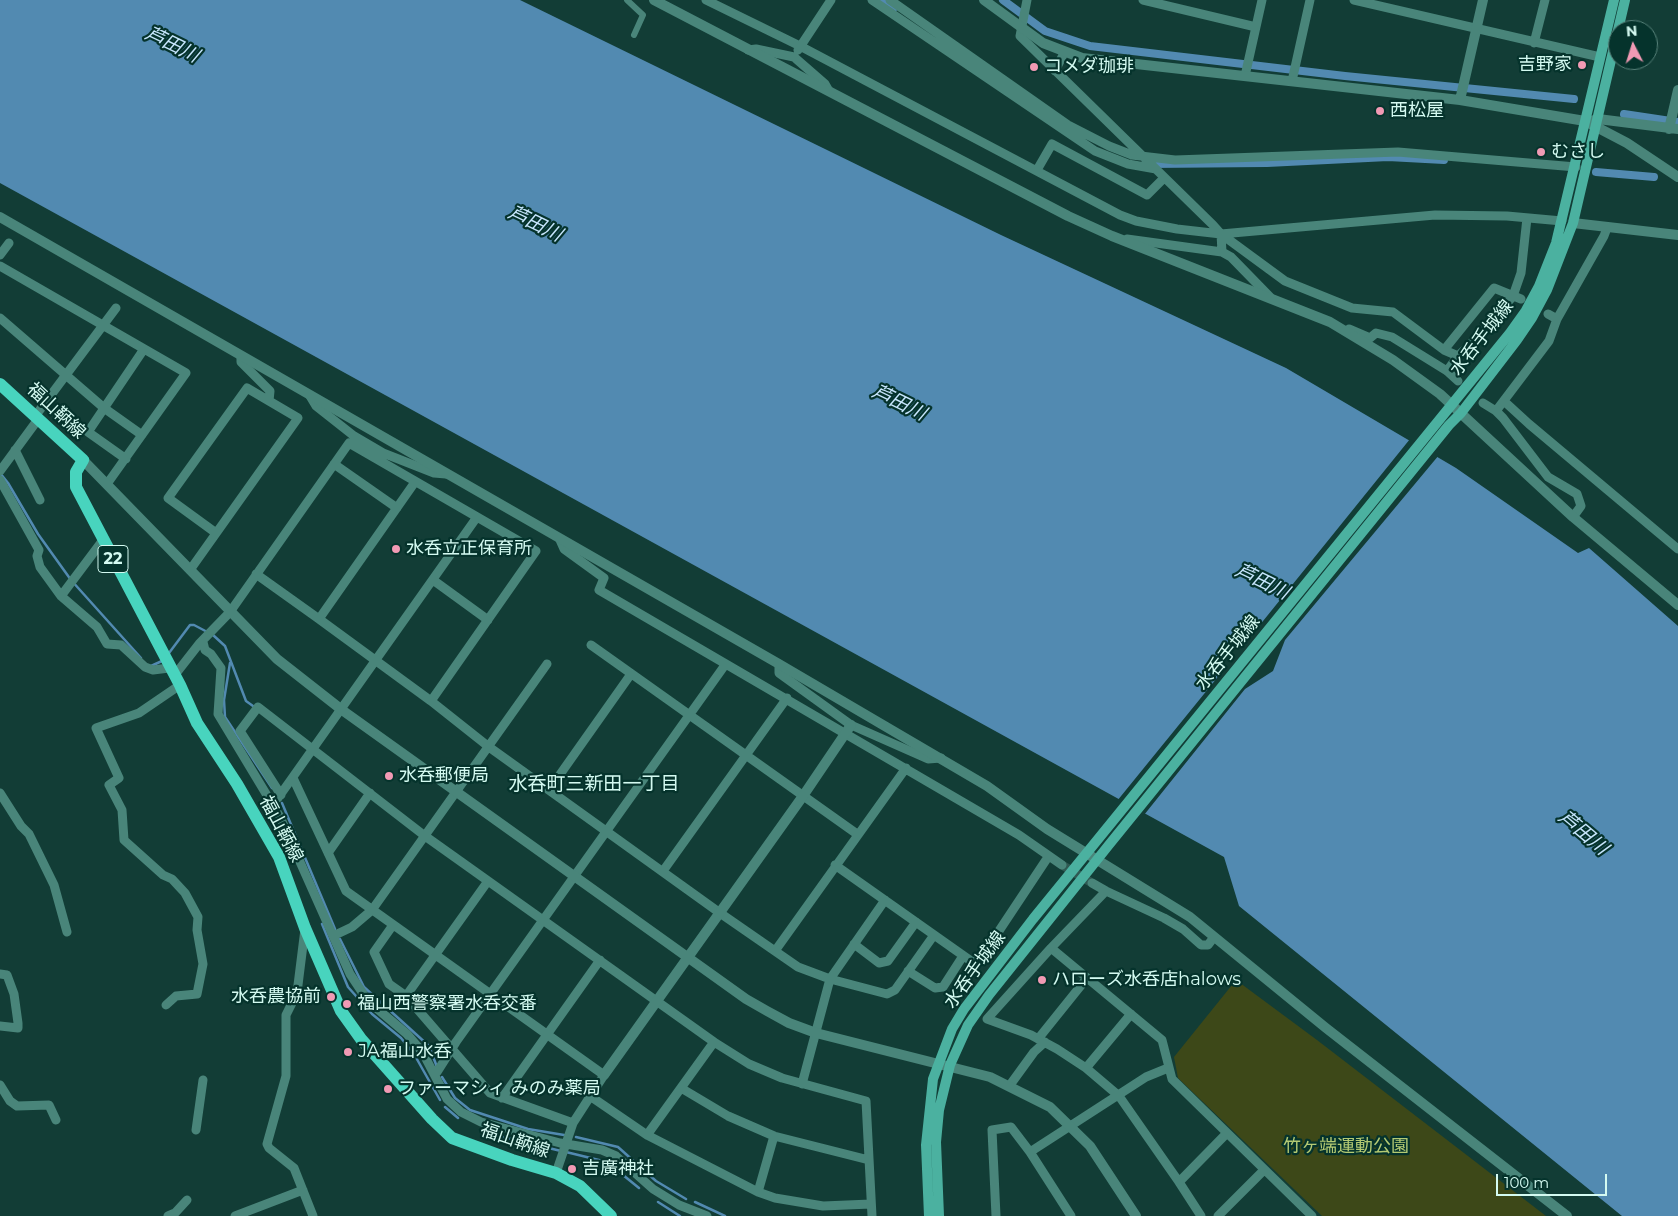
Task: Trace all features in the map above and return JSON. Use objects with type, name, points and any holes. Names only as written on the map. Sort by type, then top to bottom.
[{"type":"main road","name":"水呑手城線","points":[[929,1216],[926,1145],[930,1102],[938,1063],[952,1029],[977,990],[1525,312],[1539,286],[1562,221],[1614,0]]},
{"type":"main road","name":"水呑手城線","points":[[939,1216],[936,1142],[939,1110],[950,1065],[968,1026],[989,995],[1108,846],[1449,425],[1461,413],[1532,318],[1547,290],[1573,223],[1625,0]]},
{"type":"main road","name":"福山鞆線","points":[[0,384],[83,460],[76,472],[76,487],[197,723],[236,784],[278,856],[305,928],[341,1011],[361,1039],[432,1120],[452,1138],[512,1160],[556,1173],[580,1186],[611,1216]]},
{"type":"street","points":[[627,0],[644,15],[634,35]]},
{"type":"street","points":[[654,0],[1068,216],[1112,236],[1370,338],[1376,334],[1384,334],[1446,371],[1458,381]]},
{"type":"street","points":[[706,0],[800,46],[1120,215],[1136,221],[1177,229],[1221,234],[1435,215],[1562,221]]},
{"type":"street","points":[[794,57],[831,0]]},
{"type":"street","points":[[872,0],[1095,151],[1128,164],[1154,168]]},
{"type":"street","points":[[890,0],[1068,125],[1109,146],[1143,158],[1175,160],[1247,159],[1398,152],[1576,167]]},
{"type":"street","points":[[984,0],[1020,28],[1064,53],[1090,59],[1460,100],[1597,124],[1674,129],[1678,90]]},
{"type":"street","points":[[1027,0],[1020,28],[1020,36],[1221,234],[1284,281],[1352,308],[1393,312],[1444,350],[1458,356]]},
{"type":"street","points":[[1143,0],[1256,27]]},
{"type":"street","points":[[1245,76],[1262,0]]},
{"type":"street","points":[[1292,81],[1310,0]]},
{"type":"street","points":[[1354,0],[1600,57]]},
{"type":"street","points":[[1460,100],[1483,0]]},
{"type":"street","points":[[1534,43],[1545,0]]},
{"type":"street","points":[[748,50],[756,48],[794,57],[825,84],[830,93]]},
{"type":"street","points":[[1055,71],[1064,53]]},
{"type":"street","points":[[1597,124],[1678,177]]},
{"type":"street","points":[[1036,170],[1052,144],[1146,195],[1164,178]]},
{"type":"street","points":[[0,218],[779,664],[987,786],[1086,854],[1190,917],[1567,1216]]},
{"type":"street","points":[[1446,371],[1458,356],[1517,298],[1527,218]]},
{"type":"street","points":[[1573,223],[1678,235]]},
{"type":"street","points":[[1496,411],[1505,402],[1545,348],[1557,319],[1607,228]]},
{"type":"street","points":[[1221,234],[1222,252]]},
{"type":"street","points":[[1112,236],[1222,252],[1231,257],[1272,299]]},
{"type":"street","points":[[0,256],[9,243]]},
{"type":"street","points":[[0,266],[186,373],[107,484]]},
{"type":"street","points":[[1444,350],[1494,288],[1517,298]]},
{"type":"street","points":[[0,471],[66,375],[116,308]]},
{"type":"street","points":[[1548,314],[1557,319]]},
{"type":"street","points":[[0,318],[104,408],[142,435]]},
{"type":"street","points":[[1330,322],[1415,375],[1461,413],[1573,516],[1678,605]]},
{"type":"street","points":[[126,459],[88,432],[144,350]]},
{"type":"street","points":[[241,356],[242,362],[270,391],[269,401]]},
{"type":"street","points":[[190,570],[298,418],[247,388],[168,498],[216,533]]},
{"type":"street","points":[[310,396],[316,406],[352,439],[415,482],[536,551],[431,701]]},
{"type":"street","points":[[1505,402],[1678,550]]},
{"type":"street","points":[[1483,403],[1496,411],[1548,477],[1576,494],[1581,500],[1581,506],[1573,516]]},
{"type":"street","points":[[166,1005],[176,996],[197,994],[203,964],[197,930],[198,917],[185,893],[172,879],[163,875],[124,840],[122,810],[109,785],[119,778],[96,728],[139,713],[170,669],[208,636],[230,612],[352,439]]},
{"type":"street","points":[[352,439],[434,473],[446,474]]},
{"type":"street","points":[[15,450],[40,500]]},
{"type":"street","points":[[83,460],[278,659],[342,710],[753,1003],[789,1023],[816,1033],[950,1065],[1010,1085],[1050,1107],[1071,1126],[1100,1160],[1136,1216]]},
{"type":"street","points":[[334,464],[397,508]]},
{"type":"street","points":[[0,480],[39,550],[37,556],[40,567],[61,596],[97,627],[107,644],[121,645],[145,667],[154,670],[170,669]]},
{"type":"street","points":[[319,618],[415,482]]},
{"type":"street","points":[[279,797],[477,517]]},
{"type":"street","points":[[61,596],[103,540]]},
{"type":"street","points":[[560,540],[564,549],[604,578],[599,590],[725,665],[849,729],[928,759],[941,758]]},
{"type":"street","points":[[256,574],[431,701],[489,747],[798,967],[830,979],[887,994],[894,990],[934,935]]},
{"type":"street","points":[[433,580],[488,620]]},
{"type":"street","points":[[208,636],[204,650],[212,654],[221,668],[218,714],[280,817],[358,988],[368,1001],[407,1034],[423,1053],[447,1099],[461,1112],[481,1122],[564,1149],[602,1150],[616,1156],[653,1189],[679,1205],[707,1216]]},
{"type":"street","points":[[591,645],[857,834]]},
{"type":"street","points":[[333,936],[352,926],[372,910],[547,664]]},
{"type":"street","points":[[779,664],[780,672],[849,729],[906,768],[1019,835],[1062,865]]},
{"type":"street","points":[[437,1072],[725,665]]},
{"type":"street","points":[[549,790],[632,674]]},
{"type":"street","points":[[663,871],[787,698]]},
{"type":"street","points":[[280,817],[279,797],[240,731],[258,707],[426,836],[714,1042],[749,1064],[802,1084],[866,1101],[872,1216]]},
{"type":"street","points":[[556,1173],[573,1123],[604,1074],[849,729]]},
{"type":"street","points":[[775,951],[906,768]]},
{"type":"street","points":[[293,778],[346,891],[604,1074]]},
{"type":"street","points":[[260,781],[279,797]]},
{"type":"street","points":[[0,793],[21,826],[29,834],[54,884],[67,932]]},
{"type":"street","points":[[328,853],[370,793]]},
{"type":"street","points":[[835,865],[971,961],[980,961],[1048,857]]},
{"type":"street","points":[[406,996],[488,881]]},
{"type":"street","points":[[1092,883],[1164,918],[1182,929],[1201,945],[1208,945],[1214,937]]},
{"type":"street","points":[[1106,891],[987,1019],[1042,1040],[1086,1068],[1119,1096],[1201,1216]]},
{"type":"street","points":[[802,1084],[830,979],[885,900]]},
{"type":"street","points":[[854,944],[879,963],[888,961],[916,922]]},
{"type":"street","points":[[393,925],[374,952],[389,984],[406,996],[490,1093],[573,1123]]},
{"type":"street","points":[[305,928],[297,993],[286,1014],[286,1076],[267,1144],[269,1148],[294,1168],[313,1216]]},
{"type":"street","points":[[1051,948],[1162,1040],[1172,1079],[1264,1170],[1305,1214]]},
{"type":"street","points":[[908,971],[934,988],[943,987],[964,956]]},
{"type":"street","points":[[502,1098],[600,960]]},
{"type":"street","points":[[0,974],[7,975],[14,994],[18,1028],[0,1026]]},
{"type":"street","points":[[1010,1085],[1087,978]]},
{"type":"street","points":[[1086,1068],[1131,1014]]},
{"type":"street","points":[[646,1135],[714,1042]]},
{"type":"street","points":[[1030,1152],[1146,1077],[1168,1068]]},
{"type":"street","points":[[196,1130],[203,1080]]},
{"type":"street","points":[[0,1085],[10,1101],[17,1106],[49,1105],[56,1120]]},
{"type":"street","points":[[682,1088],[728,1116],[774,1136],[869,1160]]},
{"type":"street","points":[[590,1096],[646,1135],[758,1192],[776,1198],[823,1206],[871,1204]]},
{"type":"street","points":[[996,1216],[992,1130],[1011,1127],[1030,1152],[1072,1216]]},
{"type":"street","points":[[1179,1182],[1226,1134]]},
{"type":"street","points":[[758,1192],[774,1136]]},
{"type":"street","points":[[1218,1216],[1264,1170]]},
{"type":"street","points":[[235,1216],[303,1190]]},
{"type":"street","points":[[168,1216],[175,1213],[187,1200]]},
{"type":"green space","name":"竹ヶ端運動公園","points":[[1236,980],[1546,1216],[1322,1216],[1178,1078],[1174,1057]]},
{"type":"water","name":"芦田川","points":[[0,0],[520,0],[1001,235],[1286,368],[1456,468],[1578,553],[1589,548],[1678,626],[1678,1216],[1622,1216],[1239,906],[1224,857],[0,183]]},
{"type":"pier","points":[[1410,439],[1439,455],[1285,640],[1273,671],[1245,689],[1144,815],[1117,801],[1217,678],[1228,645],[1259,626]]},
{"type":"waterway","points":[[880,0],[893,9]]},
{"type":"waterway","points":[[1003,0],[1045,31],[1090,46],[1345,76],[1574,99]]},
{"type":"waterway","points":[[1624,114],[1678,122]]},
{"type":"waterway","points":[[1149,164],[1267,163],[1388,157],[1444,160]]},
{"type":"waterway","points":[[1596,172],[1654,177]]},
{"type":"waterway","points":[[0,473],[8,483],[38,534],[71,580],[141,658]]},
{"type":"waterway","points":[[169,653],[190,625],[194,625],[213,635],[225,646],[246,701],[253,706]]},
{"type":"waterway","points":[[151,666],[162,661]]},
{"type":"waterway","points":[[230,663],[224,700],[225,717],[272,788]]},
{"type":"waterway","points":[[282,803],[335,929]]},
{"type":"waterway","points":[[322,924],[348,987],[372,1014],[401,1038],[414,1054],[440,1100]]},
{"type":"waterway","points":[[340,939],[364,987],[429,1046],[437,1067]]},
{"type":"waterway","points":[[442,1077],[455,1098],[470,1110],[528,1129],[564,1135]]},
{"type":"waterway","points":[[445,1107],[458,1118]]},
{"type":"waterway","points":[[499,1136],[561,1151]]},
{"type":"waterway","points":[[576,1137],[618,1147],[656,1181],[686,1199]]},
{"type":"waterway","points":[[566,1152],[607,1162],[639,1188]]},
{"type":"waterway","points":[[658,1202],[680,1216]]},
{"type":"waterway","points":[[695,1202],[725,1216]]},
{"type":"tunnel","points":[[1062,865],[1092,883]]},
{"type":"place","name":"吉野家","points":[[1582,65]]},
{"type":"place","name":"コメダ珈琲","points":[[1034,67]]},
{"type":"place","name":"西松屋","points":[[1380,111]]},
{"type":"place","name":"むさし","points":[[1541,152]]},
{"type":"place","name":"水呑立正保育所","points":[[396,549]]},
{"type":"place","name":"水呑郵便局","points":[[389,776]]},
{"type":"place","name":"ハローズ水呑店halows","points":[[1042,980]]},
{"type":"place","name":"水呑農協前","points":[[331,997]]},
{"type":"place","name":"福山西警察署水呑交番","points":[[347,1004]]},
{"type":"place","name":"JA福山水呑","points":[[348,1052]]},
{"type":"place","name":"ファーマシィ みのみ薬局","points":[[388,1089]]},
{"type":"place","name":"吉廣神社","points":[[572,1169]]},
{"type":"district","name":"水呑町三新田一丁目","points":[[594,784]]}]
